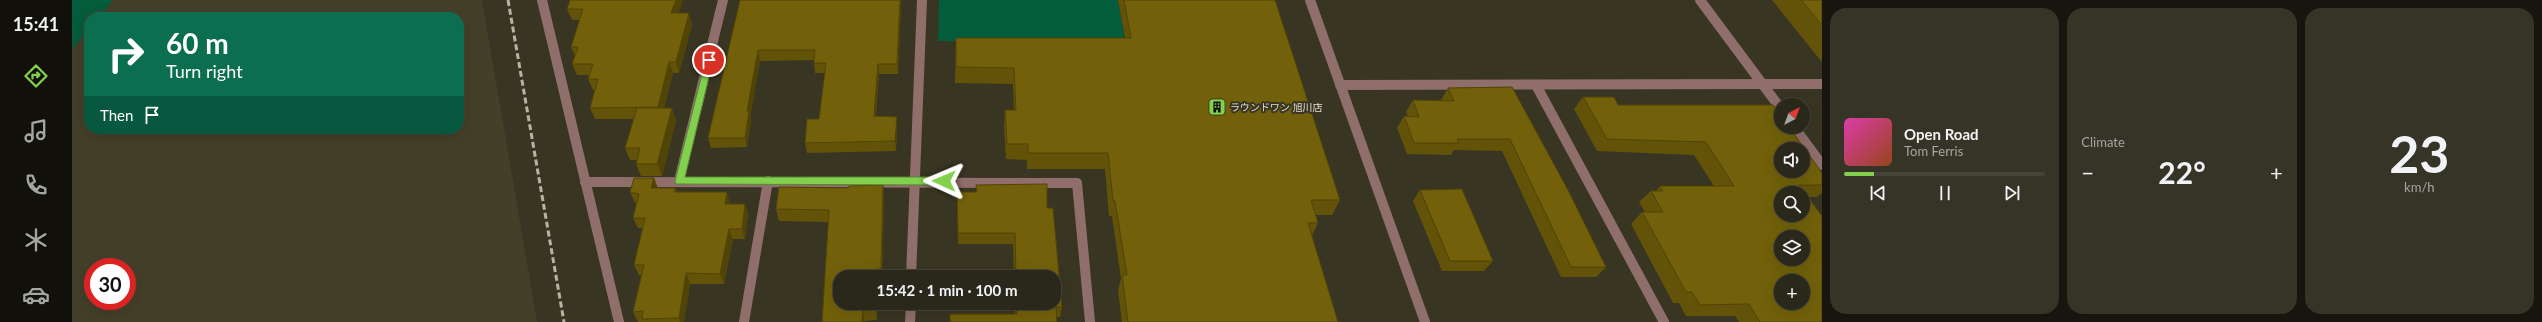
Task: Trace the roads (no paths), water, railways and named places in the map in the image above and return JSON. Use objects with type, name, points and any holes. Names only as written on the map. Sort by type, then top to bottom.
[{"type":"street","points":[[542,0],[619,322]]},
{"type":"street","points":[[679,181],[723,0]]},
{"type":"street","points":[[911,270],[922,0]]},
{"type":"street","points":[[1310,0],[1425,322]]},
{"type":"street","points":[[1700,0],[1774,99]]},
{"type":"street","points":[[1340,85],[1822,84]]},
{"type":"street","points":[[1536,85],[1664,322]]},
{"type":"street","points":[[1799,134],[1822,165]]},
{"type":"street","points":[[744,322],[768,181]]},
{"type":"street","points":[[585,182],[914,181],[1077,183],[1090,322]]},
{"type":"street","points":[[910,322],[911,310]]},
{"type":"railway","points":[[508,0],[564,322]]},
{"type":"place","name":"ラウンドワン 旭川店","points":[[1217,107]]}]
